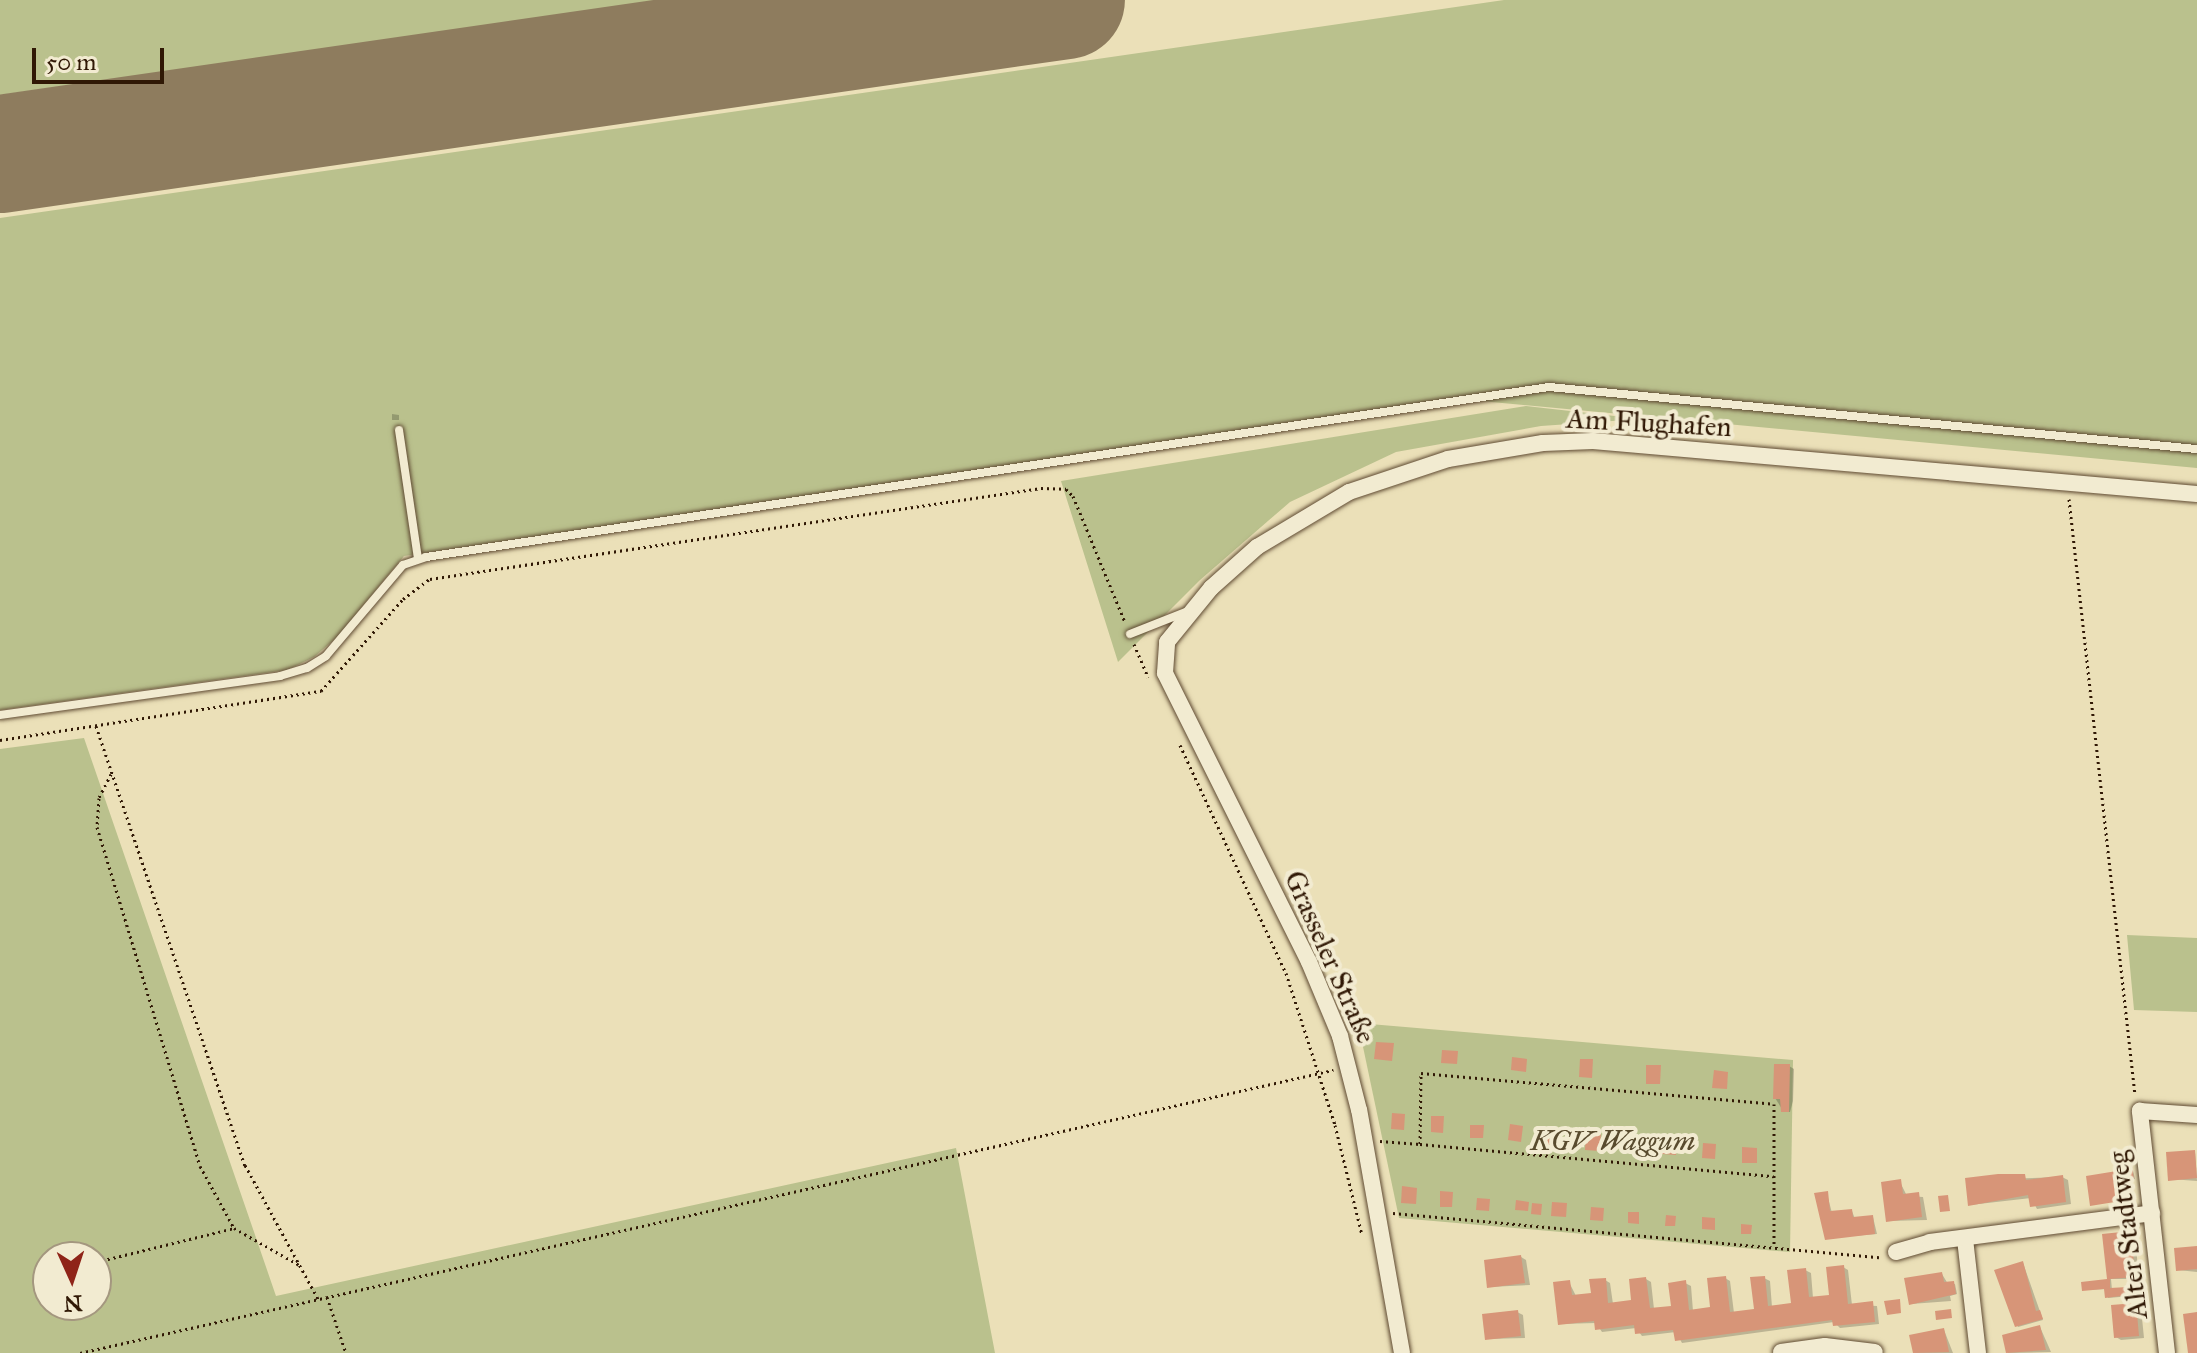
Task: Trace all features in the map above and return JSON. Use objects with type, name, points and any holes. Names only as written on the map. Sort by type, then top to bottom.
[{"type":"street","name":"Am Flughafen","points":[[1164,649],[1192,609],[1257,547],[1349,492],[1402,471],[1496,450],[1593,441],[2197,494]]},
{"type":"street","name":"Grasseler Straße","points":[[1164,649],[1165,673],[1320,985],[1350,1066],[1402,1353]]},
{"type":"street","points":[[2140,1111],[2197,1115]]},
{"type":"street","name":"Alter Stadtweg","points":[[2140,1111],[2167,1353]]},
{"type":"street","points":[[1896,1252],[1965,1239],[2152,1213]]},
{"type":"street","points":[[1965,1239],[1978,1353]]},
{"type":"street","points":[[1773,1353],[1825,1346],[1875,1352]]},
{"type":"lane","points":[[0,715],[280,676],[307,668],[326,656],[403,565],[418,559],[1549,387],[2197,449]]},
{"type":"lane","points":[[399,430],[418,559]]},
{"type":"lane","points":[[1130,634],[1192,609]]},
{"type":"path","points":[[2067,483],[2140,1111]]},
{"type":"path","points":[[0,740],[321,691],[403,599],[430,579],[1041,488],[1066,489],[1080,507],[1152,684]]},
{"type":"path","points":[[96,725],[245,1165],[318,1299]]},
{"type":"path","points":[[1178,740],[1258,905],[1320,1073],[1365,1247]]},
{"type":"path","points":[[111,774],[99,798],[97,827],[200,1166],[234,1228],[299,1265]]},
{"type":"path","points":[[80,1353],[1350,1066]]},
{"type":"path","points":[[1420,1144],[1421,1073],[1774,1104],[1774,1247]]},
{"type":"path","points":[[1364,1140],[1774,1176]]},
{"type":"path","points":[[1377,1212],[1878,1257],[1896,1252]]},
{"type":"path","points":[[112,1258],[234,1228]]},
{"type":"path","points":[[327,1297],[346,1353]]},
{"type":"green space","points":[[0,0],[665,0],[0,95]]},
{"type":"green space","points":[[1504,0],[2197,0],[2197,468],[1460,399],[404,556],[336,638],[314,657],[287,670],[0,710],[0,218]]},
{"type":"green space","points":[[1526,406],[1641,419],[1541,426],[1396,452],[1290,502],[1200,580],[1118,662],[1061,481]]},
{"type":"green space","points":[[84,738],[276,1296],[956,1148],[995,1353],[0,1353],[0,749]]},
{"type":"green space","points":[[2127,935],[2197,938],[2197,1012],[2134,1010]]},
{"type":"green space","name":"KGV Waggum","points":[[1358,1023],[1793,1060],[1790,1252],[1399,1218]]},
{"type":"building","points":[[1376,1042],[1394,1043],[1392,1061],[1374,1059]]},
{"type":"building","points":[[1442,1050],[1458,1051],[1457,1064],[1441,1063]]},
{"type":"building","points":[[1512,1057],[1527,1059],[1526,1072],[1511,1070]]},
{"type":"building","points":[[1580,1059],[1593,1059],[1592,1078],[1579,1077]]},
{"type":"building","points":[[1774,1064],[1790,1064],[1789,1112],[1781,1112],[1780,1099],[1773,1099]]},
{"type":"building","points":[[1646,1065],[1661,1065],[1660,1084],[1646,1084]]},
{"type":"building","points":[[1714,1070],[1728,1072],[1727,1089],[1712,1088]]},
{"type":"building","points":[[1392,1113],[1405,1114],[1404,1130],[1391,1129]]},
{"type":"building","points":[[1431,1116],[1444,1116],[1443,1133],[1431,1132]]},
{"type":"building","points":[[1510,1124],[1523,1126],[1521,1142],[1508,1140]]},
{"type":"building","points":[[1470,1125],[1484,1125],[1483,1138],[1470,1138]]},
{"type":"building","points":[[1547,1129],[1560,1129],[1560,1146],[1547,1145]]},
{"type":"building","points":[[1586,1130],[1601,1131],[1600,1151],[1585,1150]]},
{"type":"building","points":[[1626,1136],[1639,1137],[1638,1152],[1625,1151]]},
{"type":"building","points":[[1663,1139],[1677,1140],[1676,1155],[1662,1154]]},
{"type":"building","points":[[1703,1143],[1716,1144],[1715,1159],[1702,1158]]},
{"type":"building","points":[[1742,1147],[1757,1148],[1757,1163],[1742,1163]]},
{"type":"building","points":[[2195,1150],[2197,1178],[2168,1181],[2166,1152]]},
{"type":"building","points":[[2131,1160],[2134,1179],[2124,1180],[2127,1200],[2090,1206],[2086,1176],[2123,1170],[2122,1161]]},
{"type":"building","points":[[2025,1174],[2026,1180],[2063,1175],[2066,1202],[2030,1207],[2028,1195],[1968,1206],[1965,1178]]},
{"type":"building","points":[[1901,1179],[1903,1194],[1919,1192],[1922,1217],[1886,1222],[1881,1182]]},
{"type":"building","points":[[1402,1186],[1417,1188],[1416,1204],[1401,1203]]},
{"type":"building","points":[[1440,1191],[1453,1192],[1452,1207],[1440,1207]]},
{"type":"building","points":[[1828,1191],[1830,1211],[1852,1209],[1853,1217],[1873,1215],[1875,1234],[1825,1240],[1814,1193]]},
{"type":"building","points":[[1948,1195],[1950,1211],[1940,1212],[1938,1196]]},
{"type":"building","points":[[1477,1198],[1490,1199],[1489,1211],[1476,1210]]},
{"type":"building","points":[[1516,1200],[1529,1202],[1528,1211],[1515,1210]]},
{"type":"building","points":[[1552,1202],[1567,1203],[1566,1217],[1551,1216]]},
{"type":"building","points":[[1532,1203],[1542,1204],[1541,1215],[1531,1214]]},
{"type":"building","points":[[1591,1207],[1604,1208],[1603,1221],[1590,1220]]},
{"type":"building","points":[[1628,1212],[1639,1212],[1639,1224],[1628,1223]]},
{"type":"building","points":[[1666,1215],[1676,1216],[1675,1226],[1665,1226]]},
{"type":"building","points":[[1702,1217],[1715,1218],[1715,1230],[1702,1229]]},
{"type":"building","points":[[1741,1224],[1752,1225],[1751,1234],[1741,1234]]},
{"type":"building","points":[[2131,1231],[2135,1277],[2110,1279],[2110,1288],[2128,1287],[2129,1295],[2105,1298],[2104,1289],[2082,1291],[2081,1282],[2107,1279],[2102,1234]]},
{"type":"building","points":[[2197,1246],[2197,1269],[2176,1271],[2174,1248]]},
{"type":"building","points":[[1521,1255],[1525,1283],[1487,1288],[1484,1260]]},
{"type":"building","points":[[2023,1261],[2036,1311],[2040,1310],[2043,1319],[2015,1327],[1994,1270]]},
{"type":"building","points":[[1844,1265],[1848,1304],[1873,1301],[1875,1322],[1833,1326],[1832,1320],[1675,1341],[1673,1330],[1635,1334],[1634,1325],[1595,1330],[1594,1321],[1558,1325],[1553,1282],[1570,1280],[1572,1295],[1591,1293],[1589,1279],[1606,1278],[1608,1303],[1631,1300],[1629,1279],[1646,1277],[1650,1308],[1671,1306],[1668,1283],[1686,1280],[1689,1310],[1710,1307],[1707,1278],[1726,1276],[1730,1312],[1754,1309],[1750,1277],[1765,1276],[1768,1306],[1791,1303],[1787,1270],[1806,1268],[1809,1297],[1829,1295],[1826,1267]]},
{"type":"building","points":[[1942,1272],[1944,1282],[1954,1281],[1956,1294],[1909,1305],[1904,1278]]},
{"type":"building","points":[[1900,1299],[1901,1313],[1887,1315],[1884,1301]]},
{"type":"building","points":[[2136,1303],[2139,1336],[2114,1338],[2111,1305]]},
{"type":"building","points":[[1951,1309],[1952,1318],[1936,1320],[1935,1311]]},
{"type":"building","points":[[1518,1310],[1521,1336],[1485,1340],[1482,1314]]},
{"type":"building","points":[[2197,1312],[2197,1353],[2188,1353],[2183,1314]]},
{"type":"building","points":[[2040,1325],[2046,1350],[2006,1353],[2002,1335]]},
{"type":"building","points":[[1944,1328],[1949,1352],[1913,1353],[1909,1335]]},
{"type":"runway","points":[[0,154],[1066,0]]}]
